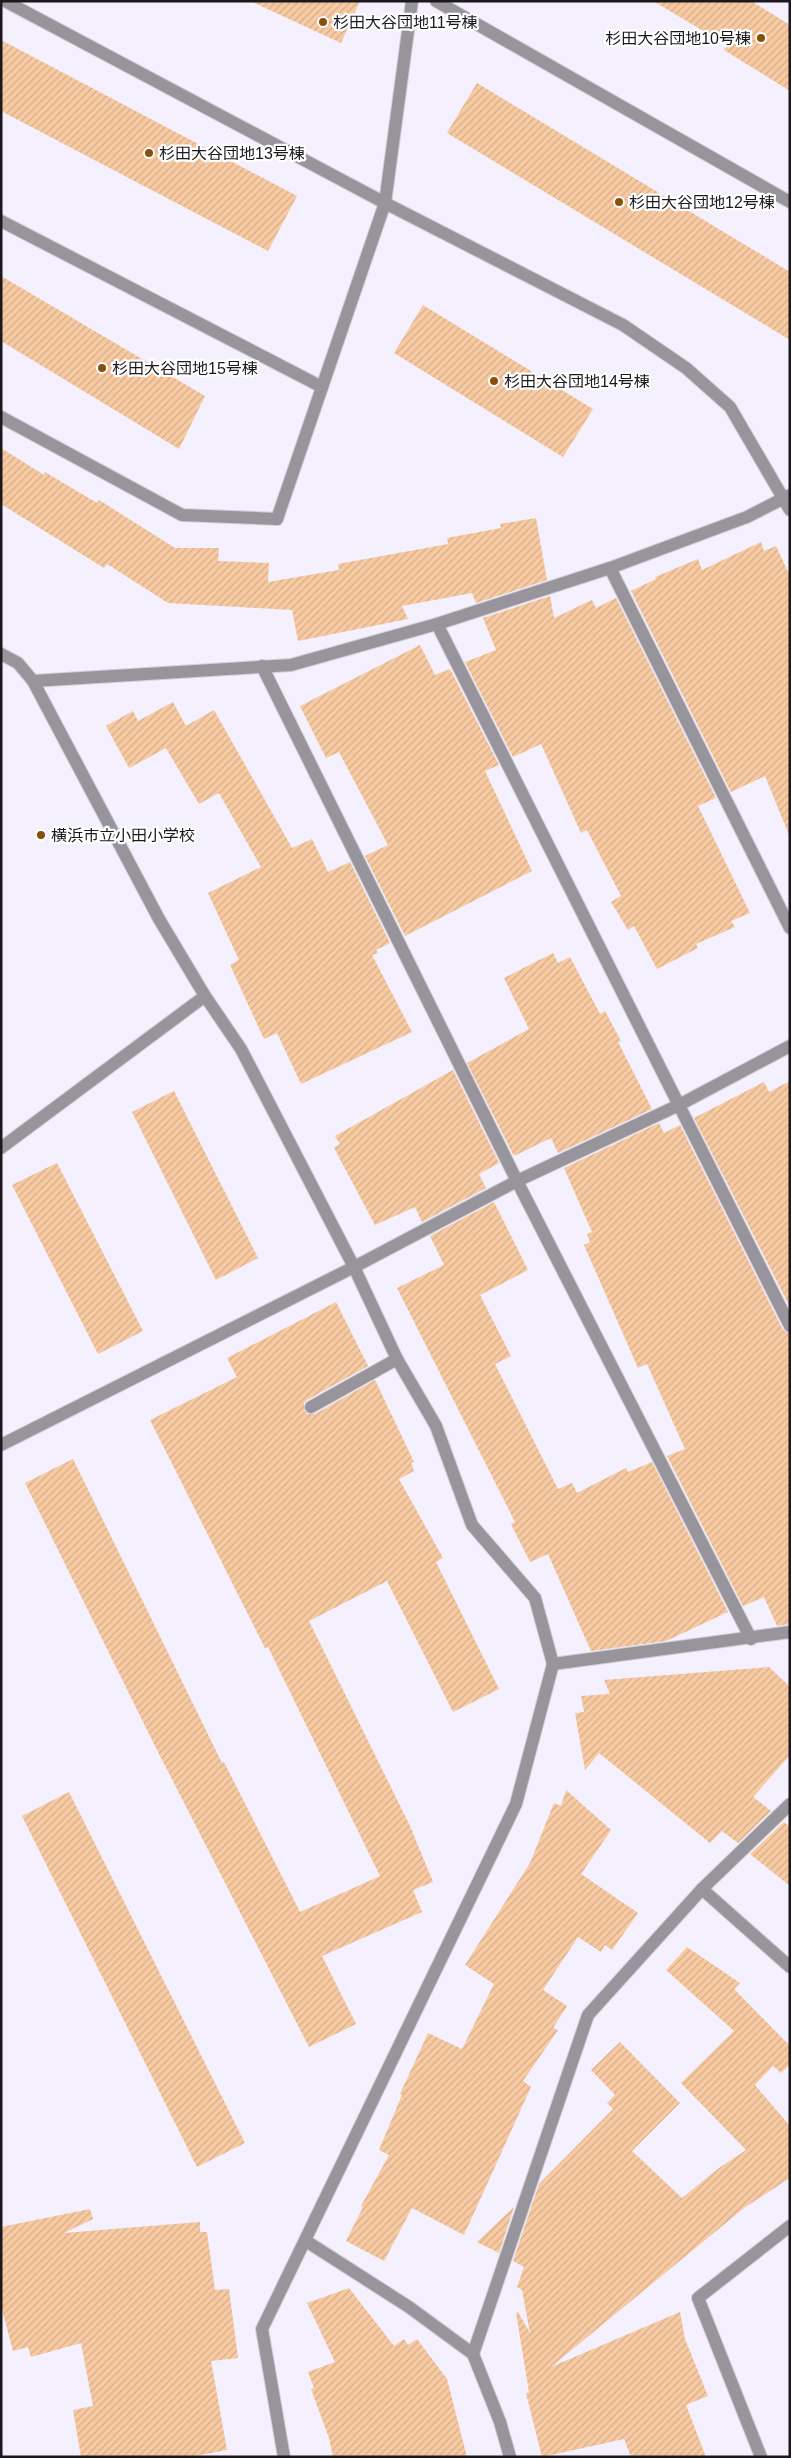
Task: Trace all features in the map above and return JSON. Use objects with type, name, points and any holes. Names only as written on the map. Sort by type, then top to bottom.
[{"type":"street","points":[[5,1],[385,203],[623,325],[686,368],[730,407],[788,501],[610,568],[437,624],[291,665],[33,681]]},
{"type":"street","points":[[1,417],[182,515],[277,519],[385,203],[412,1]]},
{"type":"street","points":[[436,1],[790,202]]},
{"type":"street","points":[[1,220],[322,387]]},
{"type":"street","points":[[610,568],[790,928]]},
{"type":"street","points":[[437,624],[790,1326]]},
{"type":"street","points":[[1,654],[18,663],[33,681],[159,919],[205,996],[241,1049],[354,1267],[397,1359],[436,1426],[472,1525],[535,1598],[553,1664],[516,1804],[262,2329],[284,2457]]},
{"type":"street","points":[[262,666],[517,1181],[751,1639]]},
{"type":"street","points":[[1,1148],[205,996]]},
{"type":"street","points":[[1,1446],[354,1267],[517,1181],[679,1105],[790,1046]]},
{"type":"street","points":[[311,1407],[397,1359]]},
{"type":"street","points":[[553,1664],[751,1639],[790,1632]]},
{"type":"street","points":[[473,2354],[588,2015],[702,1890],[790,1804]]},
{"type":"street","points":[[702,1890],[790,1967]]},
{"type":"street","points":[[761,2457],[698,2298],[790,2226]]},
{"type":"street","points":[[306,2241],[408,2307],[473,2354],[500,2422],[510,2457]]},
{"type":"building","name":"杉田大谷団地11号棟","points":[[250,1],[360,1],[341,43]]},
{"type":"building","name":"杉田大谷団地10号棟","points":[[653,1],[751,1],[790,25],[790,91],[724,50],[727,45]]},
{"type":"building","name":"杉田大谷団地13号棟","points":[[1,40],[297,196],[268,251],[1,111]]},
{"type":"building","name":"杉田大谷団地12号棟","points":[[477,83],[790,272],[790,340],[447,133]]},
{"type":"building","name":"杉田大谷団地15号棟","points":[[1,276],[205,396],[179,449],[1,341]]},
{"type":"building","name":"杉田大谷団地14号棟","points":[[423,305],[593,409],[563,457],[394,353]]},
{"type":"building","points":[[1,448],[44,475],[45,472],[97,503],[99,500],[175,548],[219,548],[218,561],[269,563],[268,582],[339,570],[338,564],[448,544],[447,538],[501,528],[500,524],[536,518],[547,580],[476,603],[472,593],[402,606],[408,619],[298,641],[292,610],[168,603],[107,564],[104,568],[1,504]]},
{"type":"building","points":[[761,542],[764,551],[776,546],[790,576],[789,835],[765,776],[731,792],[631,591],[656,579],[655,577],[698,559],[702,570]]},
{"type":"building","points":[[550,596],[554,618],[592,600],[596,608],[616,598],[716,798],[698,806],[750,913],[731,921],[735,927],[696,944],[698,948],[657,969],[634,926],[628,930],[611,902],[621,896],[587,830],[581,833],[541,744],[513,757],[465,662],[496,650],[483,618]]},
{"type":"building","points":[[420,645],[435,675],[450,669],[499,765],[485,771],[532,871],[405,936],[365,856],[388,845],[339,752],[326,758],[300,706]]},
{"type":"building","points":[[173,702],[186,726],[214,710],[292,848],[312,839],[328,872],[350,862],[390,943],[376,950],[378,953],[372,955],[412,1032],[301,1084],[277,1033],[264,1039],[230,965],[239,960],[208,893],[261,867],[219,793],[199,804],[166,748],[129,768],[106,726],[133,711],[138,721]]},
{"type":"building","points":[[553,953],[558,963],[570,957],[600,1014],[605,1011],[621,1041],[618,1042],[652,1109],[558,1153],[551,1138],[514,1156],[467,1063],[529,1029],[504,978]]},
{"type":"building","points":[[453,1070],[499,1163],[479,1174],[486,1188],[422,1222],[415,1207],[375,1225],[334,1148],[340,1144],[335,1136]]},
{"type":"building","points":[[790,1081],[790,1307],[694,1118],[764,1082],[769,1092]]},
{"type":"building","points":[[174,1091],[258,1258],[216,1280],[132,1112]]},
{"type":"building","points":[[659,1123],[664,1133],[680,1125],[783,1330],[790,1334],[790,1624],[777,1626],[764,1597],[743,1606],[667,1456],[685,1449],[647,1364],[638,1368],[584,1245],[590,1242],[587,1234],[592,1232],[564,1168]]},
{"type":"building","points":[[57,1163],[143,1331],[98,1354],[12,1185]]},
{"type":"building","points":[[494,1202],[528,1270],[480,1295],[511,1356],[495,1364],[558,1489],[572,1483],[577,1493],[626,1468],[628,1472],[652,1462],[728,1612],[666,1641],[591,1651],[548,1554],[530,1562],[511,1524],[515,1522],[397,1288],[444,1265],[430,1236]]},
{"type":"building","points":[[336,1302],[368,1366],[307,1400],[304,1403],[304,1410],[307,1414],[315,1414],[375,1380],[414,1462],[411,1463],[414,1471],[399,1479],[443,1558],[436,1562],[499,1689],[453,1712],[387,1581],[309,1621],[410,1826],[433,1882],[413,1890],[422,1912],[322,1956],[356,2024],[309,2047],[155,1746],[25,1483],[73,1459],[222,1763],[224,1762],[300,1912],[380,1876],[268,1647],[265,1648],[150,1420],[237,1377],[227,1358]]},
{"type":"building","points":[[769,1667],[790,1687],[790,1755],[753,1797],[771,1811],[738,1843],[722,1831],[710,1843],[599,1753],[585,1770],[575,1713],[584,1712],[581,1696],[610,1694],[604,1680]]},
{"type":"building","points":[[566,1790],[611,1830],[581,1874],[638,1913],[612,1950],[605,1945],[601,1952],[578,1937],[543,1990],[567,2006],[553,2028],[558,2030],[523,2081],[531,2087],[464,2235],[412,2208],[384,2261],[346,2241],[363,2207],[361,2206],[389,2155],[379,2150],[402,2095],[400,2094],[428,2033],[462,2049],[494,1984],[465,1965],[530,1863],[554,1803],[561,1806]]},
{"type":"building","points":[[69,1792],[245,2143],[197,2167],[22,1816]]},
{"type":"building","points":[[784,1822],[790,1827],[790,1886],[750,1854]]},
{"type":"building","points":[[687,1947],[740,1983],[734,1989],[790,2046],[790,2064],[781,2073],[773,2066],[755,2085],[790,2126],[790,2178],[744,2208],[551,2367],[680,2312],[685,2339],[708,2396],[686,2405],[706,2457],[631,2457],[624,2439],[542,2457],[526,2393],[529,2392],[516,2313],[518,2312],[530,2333],[522,2290],[517,2287],[524,2267],[513,2261],[539,2184],[613,2109],[607,2103],[615,2095],[591,2070],[620,2042],[680,2103],[632,2151],[682,2198],[719,2168],[746,2150],[681,2083],[734,2031],[666,1970]]},
{"type":"building","points":[[514,2207],[499,2253],[477,2242]]},
{"type":"building","points":[[90,2209],[93,2219],[64,2233],[200,2222],[200,2232],[207,2232],[215,2290],[229,2289],[238,2358],[211,2361],[227,2450],[190,2457],[81,2457],[73,2410],[93,2406],[81,2343],[31,2357],[28,2347],[13,2351],[1,2306],[1,2227]]},
{"type":"building","points":[[349,2288],[394,2346],[404,2339],[408,2345],[417,2339],[447,2379],[467,2457],[333,2457],[329,2438],[311,2389],[314,2388],[308,2372],[335,2362],[307,2303]]},
{"type":"place","name":"杉田大谷団地11号棟","points":[[323,22]]},
{"type":"place","name":"杉田大谷団地10号棟","points":[[761,38]]},
{"type":"place","name":"杉田大谷団地13号棟","points":[[149,153]]},
{"type":"place","name":"杉田大谷団地12号棟","points":[[619,202]]},
{"type":"place","name":"杉田大谷団地15号棟","points":[[102,368]]},
{"type":"place","name":"杉田大谷団地14号棟","points":[[494,381]]},
{"type":"place","name":"横浜市立小田小学校","points":[[41,835]]}]
